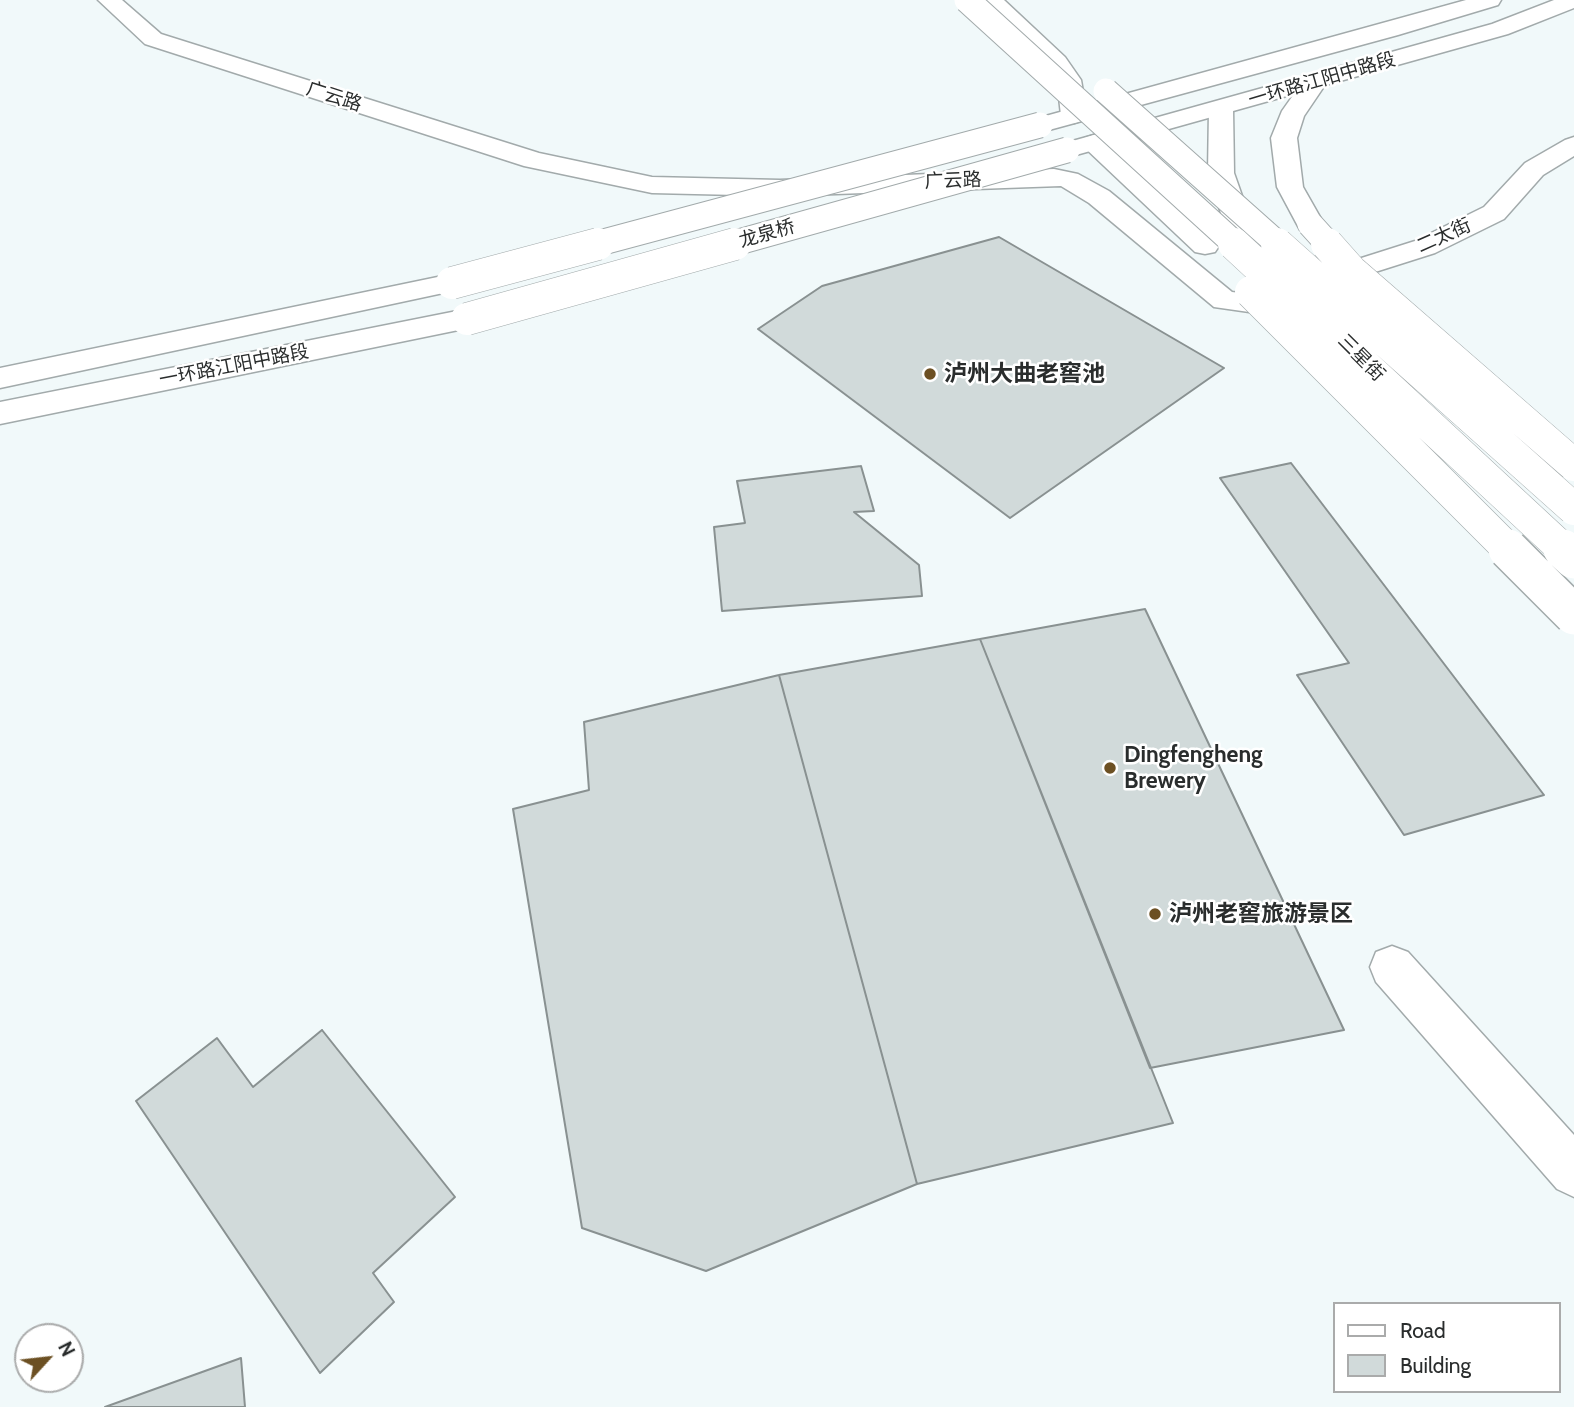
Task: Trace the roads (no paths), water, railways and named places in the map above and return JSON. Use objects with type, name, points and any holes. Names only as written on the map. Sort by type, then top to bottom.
[{"type":"main road","name":"广云路","points":[[109,0],[153,39],[533,160],[652,185],[780,188],[1054,177],[1069,180],[1099,197],[1224,300],[1249,303],[1292,290]]},
{"type":"main road","name":"广云路","points":[[137,0],[170,32],[541,150],[572,167]]},
{"type":"main road","points":[[967,0],[1259,266],[1574,559]]},
{"type":"main road","points":[[991,0],[1057,62],[1085,79],[1138,99]]},
{"type":"main road","points":[[1002,0],[1292,254],[1574,509]]},
{"type":"main road","name":"一环路江阳中路段","points":[[1040,125],[1490,0]]},
{"type":"main road","name":"一环路江阳中路段","points":[[1067,150],[1500,29],[1574,0]]},
{"type":"main road","points":[[1057,62],[1069,80],[1074,115]]},
{"type":"main road","points":[[1315,82],[1291,116],[1284,138],[1290,187],[1310,224],[1351,271],[1574,465]]},
{"type":"main road","name":"三星街","points":[[1221,109],[1221,173],[1239,226],[1292,290],[1574,568]]},
{"type":"main road","name":"龙泉桥","points":[[452,282],[1040,125]]},
{"type":"main road","points":[[1094,143],[1205,246],[1574,615]]},
{"type":"main road","name":"二太街","points":[[1292,290],[1425,247],[1494,213],[1534,169],[1574,145]]},
{"type":"main road","name":"龙泉桥","points":[[467,319],[1067,150]]},
{"type":"main road","name":"一环路江阳中路段","points":[[0,378],[452,282]]},
{"type":"main road","name":"一环路江阳中路段","points":[[0,413],[467,319]]},
{"type":"main road","points":[[1392,967],[1574,1172]]},
{"type":"place","name":"泸州大曲老窖池","points":[[930,374]]},
{"type":"place","name":"Dingfengheng Brewery","points":[[1110,768]]},
{"type":"place","name":"泸州老窖旅游景区","points":[[1155,914]]}]
